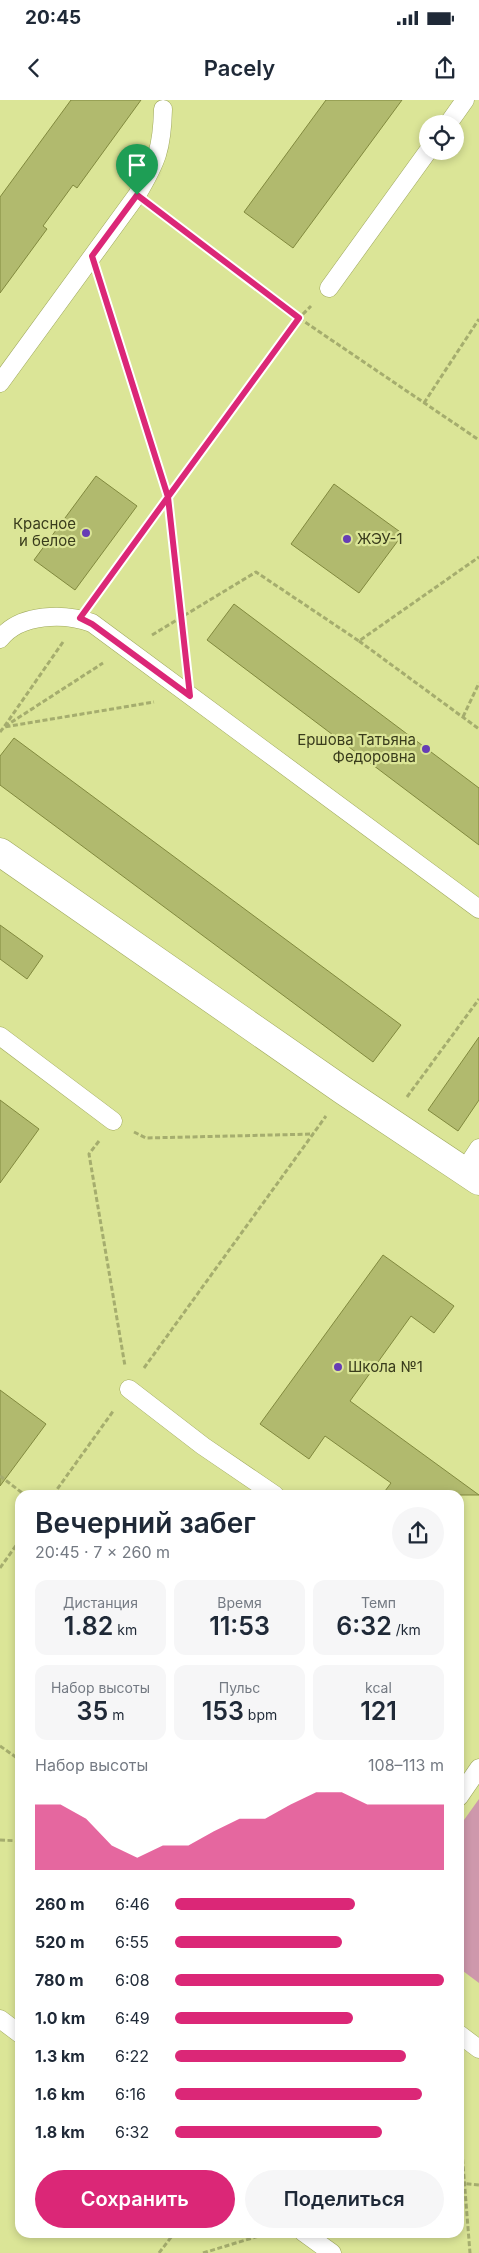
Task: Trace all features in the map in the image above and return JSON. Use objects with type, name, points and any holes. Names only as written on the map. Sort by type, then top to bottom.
[{"type":"street","points":[[0,852],[344,1091],[471,1176]]},
{"type":"lane","points":[[454,115],[465,100]]},
{"type":"lane","points":[[0,383],[137,195],[156,163],[162,136],[163,109]]},
{"type":"lane","points":[[329,288],[421,160]]},
{"type":"lane","points":[[0,639],[26,621],[54,617],[80,618],[92,624],[479,909]]},
{"type":"lane","points":[[0,1036],[113,1121]]},
{"type":"lane","points":[[471,1176],[479,1148]]},
{"type":"lane","points":[[129,1389],[203,1446],[268,1490]]},
{"type":"lane","points":[[464,1790],[479,1768]]},
{"type":"lane","points":[[0,2019],[15,2030]]},
{"type":"lane","points":[[464,2038],[479,2049]]},
{"type":"lane","points":[[311,2238],[332,2253]]},
{"type":"path","points":[[137,195],[299,318],[479,440]]},
{"type":"path","points":[[4,727],[190,696],[168,497],[92,256]]},
{"type":"path","points":[[0,732],[80,618],[299,318],[329,288]]},
{"type":"path","points":[[424,403],[479,319]]},
{"type":"path","points":[[359,641],[479,557]]},
{"type":"path","points":[[4,727],[126,648],[182,619],[256,572],[359,641],[479,729]]},
{"type":"path","points":[[463,717],[479,683]]},
{"type":"path","points":[[390,1120],[479,999]]},
{"type":"path","points":[[57,1490],[344,1091]]},
{"type":"path","points":[[129,1389],[89,1154],[113,1121],[146,1138],[314,1134]]},
{"type":"path","points":[[0,1476],[18,1490]]},
{"type":"path","points":[[0,1568],[15,1547]]},
{"type":"path","points":[[0,1746],[15,1756]]},
{"type":"path","points":[[0,1840],[15,1841]]},
{"type":"path","points":[[470,2253],[464,2184],[479,2185]]},
{"type":"path","points":[[159,2253],[170,2238]]},
{"type":"path","points":[[203,2253],[252,2238]]},
{"type":"shaded area","points":[[479,1799],[479,1983],[464,1972],[464,1820]]},
{"type":"building","points":[[71,100],[141,100],[77,188],[73,185],[43,226],[47,229],[0,293],[0,197]]},
{"type":"building","points":[[326,100],[402,100],[293,248],[244,212]]},
{"type":"building","name":"Красное и белое","points":[[96,476],[137,506],[75,590],[34,560]]},
{"type":"building","name":"ЖЭУ-1","points":[[334,484],[403,534],[359,593],[291,544]]},
{"type":"building","points":[[234,604],[479,788],[479,845],[207,640]]},
{"type":"building","points":[[14,738],[401,1025],[373,1062],[0,785],[0,756]]},
{"type":"building","points":[[0,925],[43,956],[27,979],[0,959]]},
{"type":"building","points":[[479,1037],[479,1100],[458,1131],[428,1110]]},
{"type":"building","points":[[0,1100],[39,1129],[0,1183]]},
{"type":"building","name":"Школа №1","points":[[383,1255],[454,1306],[434,1333],[411,1316],[350,1401],[479,1495],[464,1495],[464,1490],[386,1490],[391,1483],[325,1436],[309,1459],[260,1424]]},
{"type":"building","points":[[0,1390],[46,1424],[0,1486]]},
{"type":"place","name":"Красное и белое","points":[[86,533]]},
{"type":"place","name":"ЖЭУ-1","points":[[347,539]]},
{"type":"place","name":"Ершова Татьяна Федоровна","points":[[426,749]]},
{"type":"place","name":"Школа №1","points":[[338,1367]]},
{"type":"route","points":[[137,195],[92,256],[168,497],[80,618],[92,624],[190,696],[168,497],[299,318],[137,195]]}]
